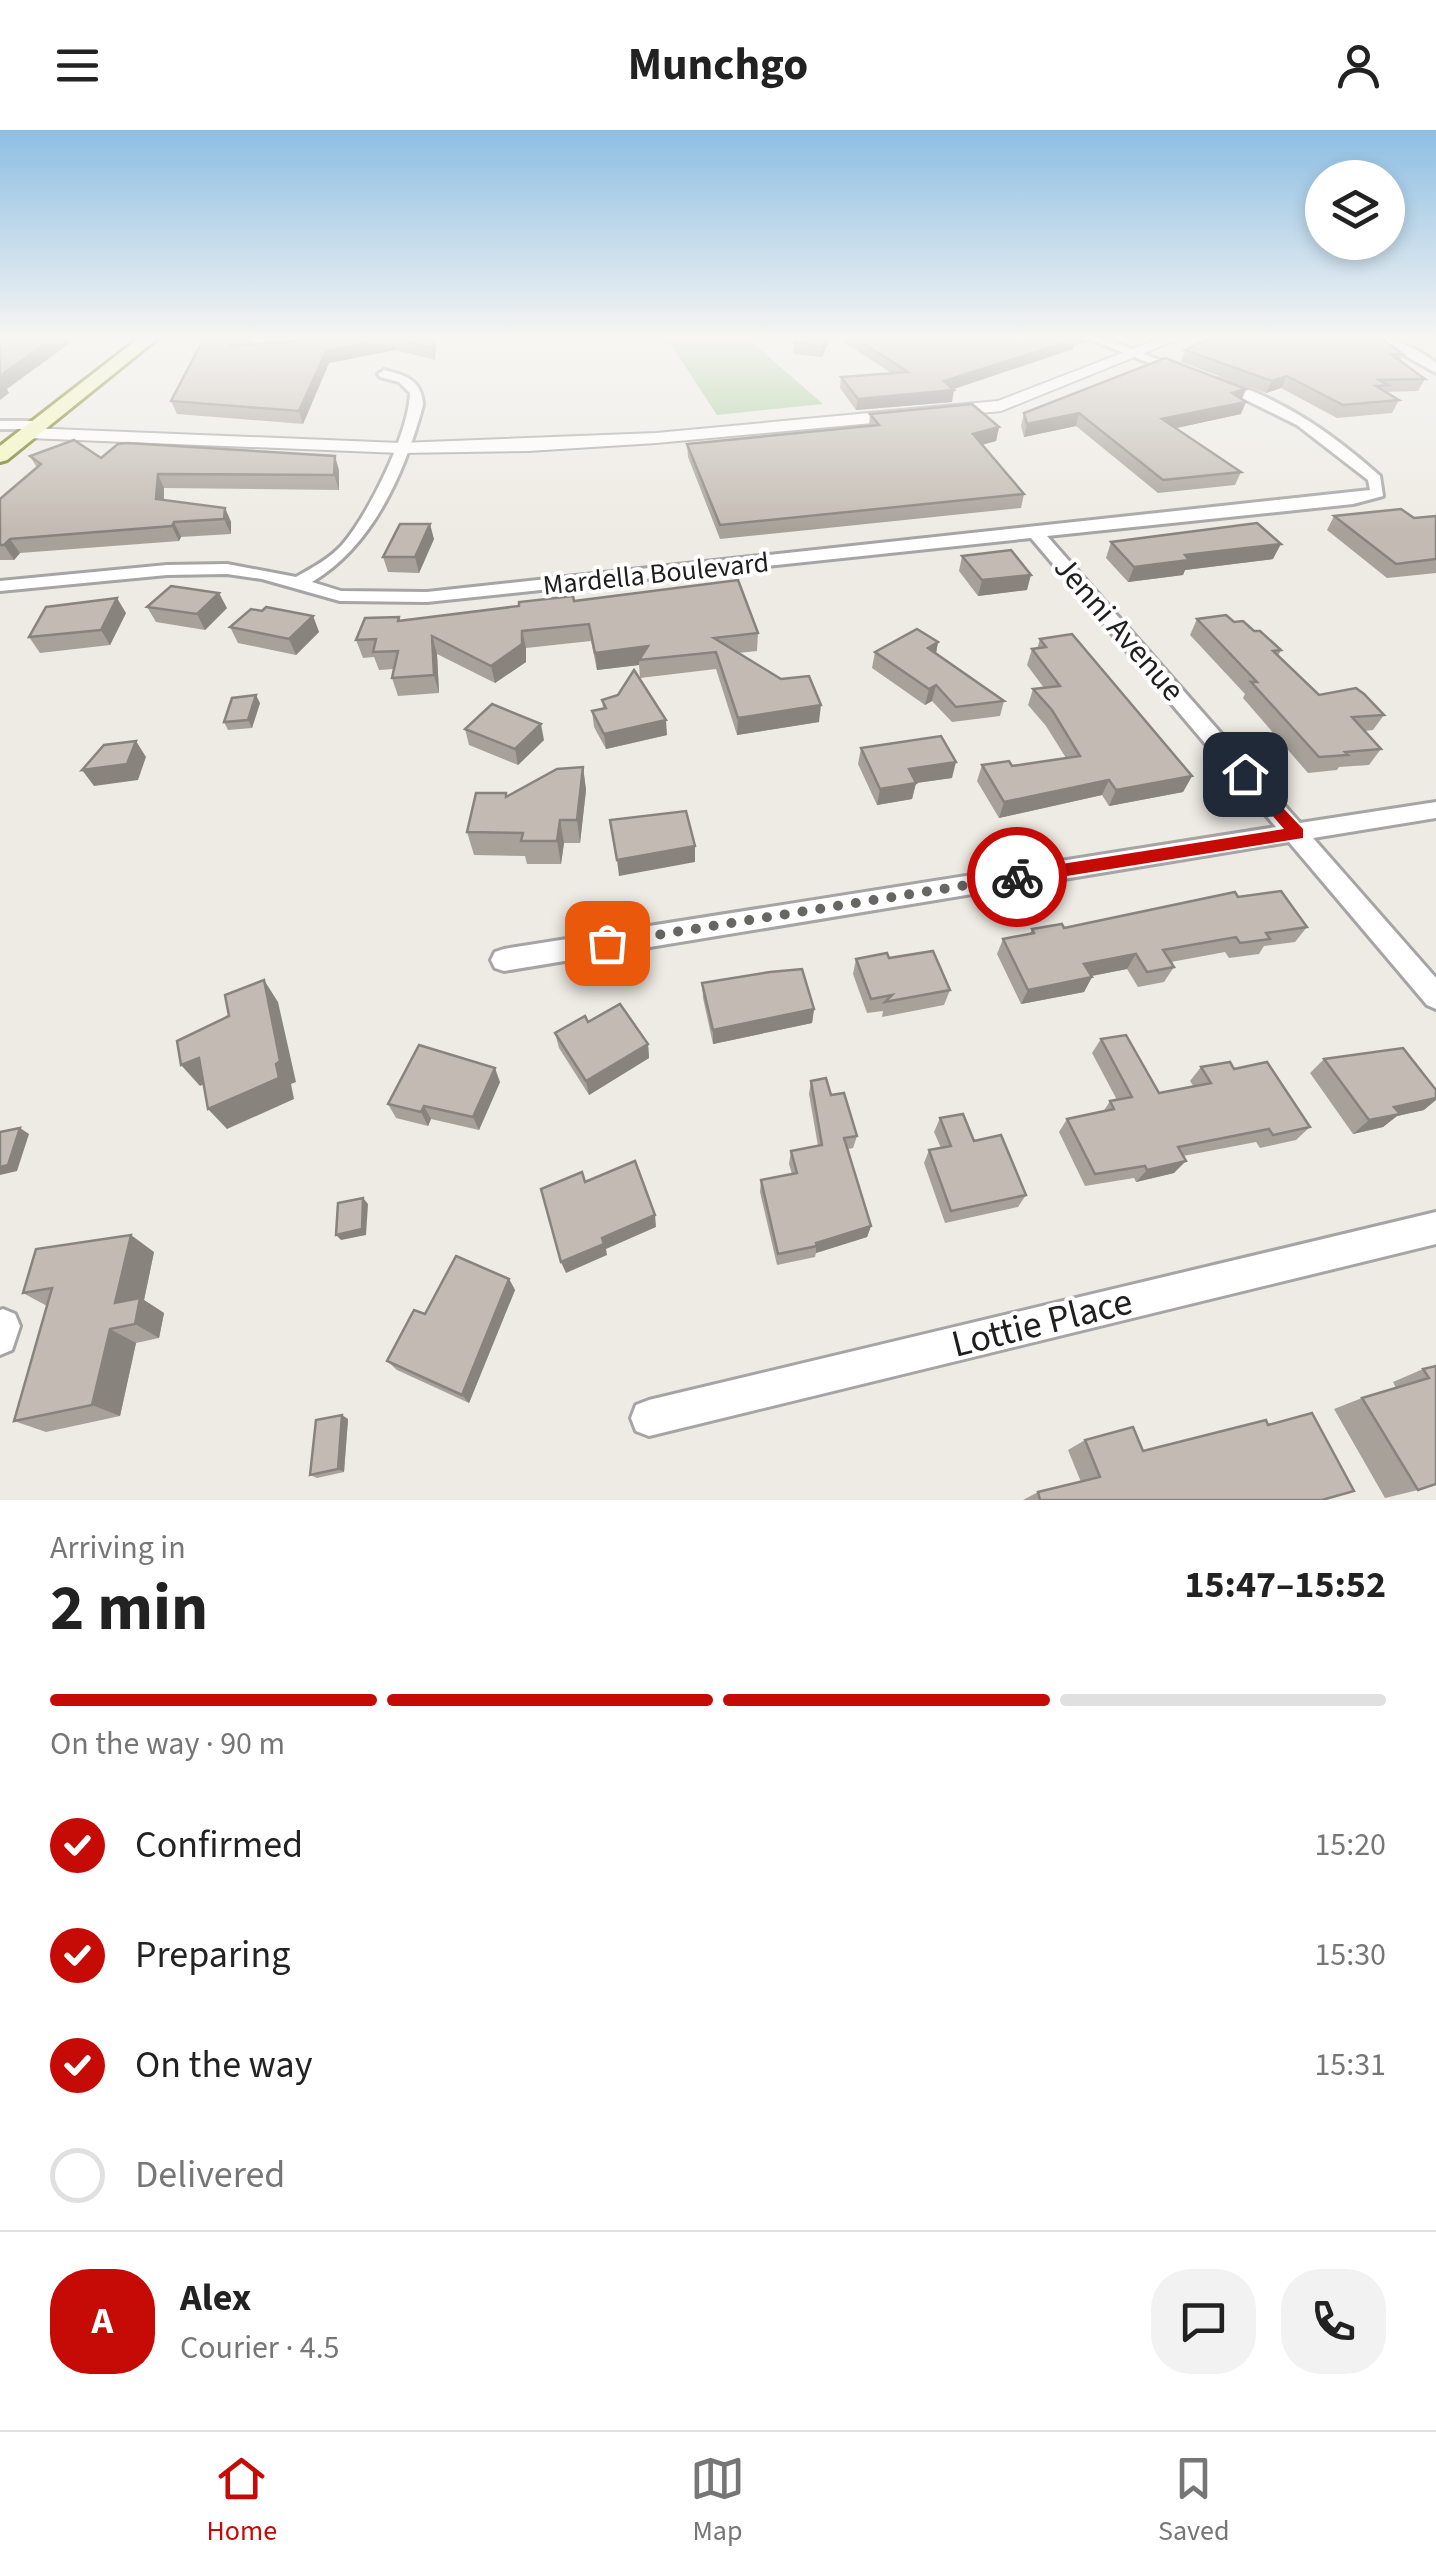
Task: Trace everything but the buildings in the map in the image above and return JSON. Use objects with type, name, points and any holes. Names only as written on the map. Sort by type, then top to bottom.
[{"type":"main road","points":[[0,456],[68,402]]},
{"type":"street","points":[[295,585],[350,546],[374,508],[417,412],[418,402]]},
{"type":"street","points":[[0,425],[400,448],[612,441],[1001,406],[1011,402]]},
{"type":"street","name":"Mardella Boulevard","points":[[0,586],[200,568],[248,571],[340,596],[428,597],[1314,503],[1373,496],[1380,488],[1360,464],[1267,402]]},
{"type":"street","name":"Jenni Avenue","points":[[1036,534],[1436,998]]},
{"type":"street","points":[[504,960],[1436,810]]},
{"type":"street","name":"Lottie Place","points":[[649,1418],[1436,1228]]},
{"type":"green space","points":[[708,402],[823,404],[717,415]]},
{"type":"way so far","points":[[607,943],[1017,877]]},
{"type":"route","points":[[1017,877],[1297,833],[1245,774]]}]
